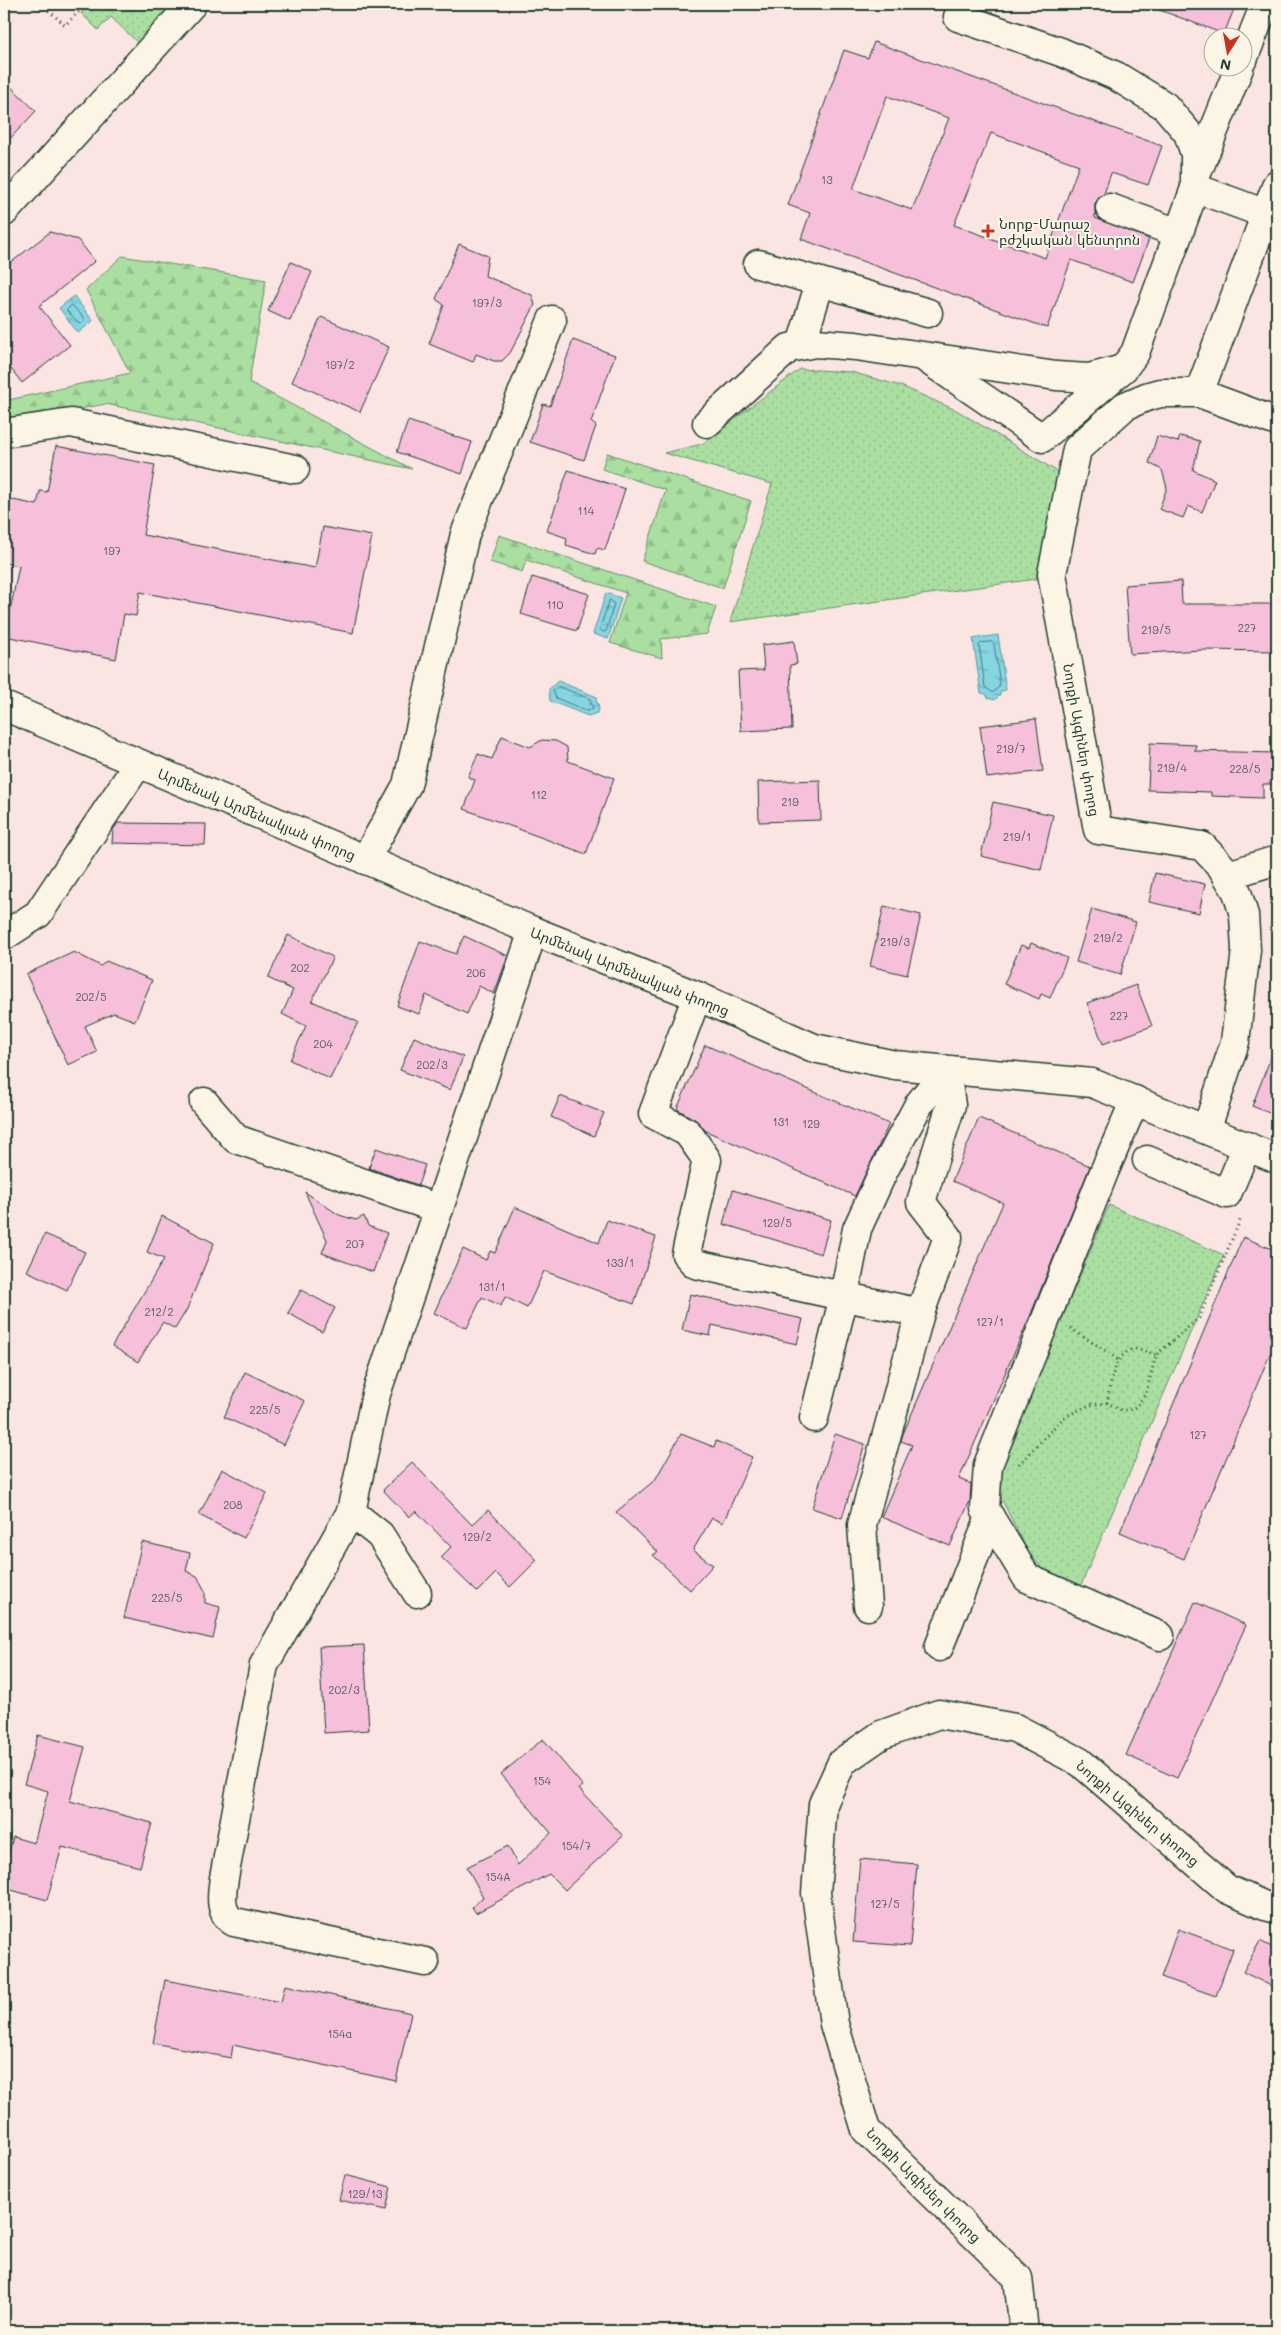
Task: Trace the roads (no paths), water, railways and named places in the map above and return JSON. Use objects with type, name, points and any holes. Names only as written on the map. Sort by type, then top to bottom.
[{"type":"street","points":[[4,212],[192,4]]},
{"type":"street","points":[[1254,32],[1265,4]]},
{"type":"street","points":[[958,17],[1061,52],[1116,76],[1154,98],[1174,115],[1188,134],[1195,154],[1196,183]]},
{"type":"street","points":[[922,356],[1042,438],[1123,369],[1136,353],[1235,78]]},
{"type":"street","points":[[1196,183],[1266,214]]},
{"type":"street","points":[[1199,393],[1277,184]]},
{"type":"street","points":[[1110,208],[1178,233]]},
{"type":"street","points":[[758,264],[928,313]]},
{"type":"street","points":[[802,345],[820,282]]},
{"type":"street","points":[[365,860],[408,785],[465,534],[552,320]]},
{"type":"street","points":[[707,423],[789,348],[815,343],[922,356],[1056,376],[1089,378],[1123,369]]},
{"type":"street","name":"Նորքի Այգիներ փողոց","points":[[1207,1128],[1235,1042],[1246,950],[1242,909],[1236,888],[1228,875],[1202,846],[1098,830],[1052,574],[1077,449],[1121,409],[1137,400],[1160,393],[1199,393],[1277,422]]},
{"type":"street","points":[[4,433],[71,422],[295,469]]},
{"type":"street","name":"Արմենակ Արմենակյան փողոց","points":[[4,706],[533,931],[697,996],[814,1048],[895,1065],[1092,1082],[1207,1128],[1277,1159]]},
{"type":"street","points":[[4,936],[38,914],[138,764]]},
{"type":"street","points":[[1228,875],[1277,860]]},
{"type":"street","points":[[424,1962],[234,1922],[227,1916],[222,1901],[224,1878],[264,1665],[351,1512],[376,1394],[533,931]]},
{"type":"street","points":[[697,996],[653,1114],[688,1133],[707,1160],[686,1254],[695,1264],[920,1313]]},
{"type":"street","points":[[814,1418],[844,1296],[857,1229],[883,1172],[919,1104],[946,1070]]},
{"type":"street","points":[[868,1606],[862,1524],[920,1313],[948,1237],[921,1202],[951,1105],[946,1070]]},
{"type":"street","points":[[1135,1100],[1104,1172],[988,1465],[985,1509],[1027,1578],[1160,1636]]},
{"type":"street","points":[[204,1102],[236,1139],[439,1209]]},
{"type":"street","points":[[1147,1160],[1227,1194],[1247,1146]]},
{"type":"street","points":[[351,1512],[380,1535],[417,1593]]},
{"type":"street","points":[[939,1647],[990,1517]]},
{"type":"street","name":"Նորքի Այգիներ փողոց","points":[[1024,2331],[1018,2278],[866,2130],[834,2024],[816,1893],[823,1804],[842,1762],[881,1734],[939,1714],[1015,1728],[1080,1762],[1227,1889],[1265,1906],[1277,1909]]},
{"type":"water","points":[[74,296],[93,321],[78,333],[59,308]]},
{"type":"water","points":[[606,593],[621,598],[608,639],[593,634]]},
{"type":"water","points":[[998,635],[1006,690],[1001,691],[995,700],[981,693],[973,639]]},
{"type":"water","points":[[558,681],[597,697],[596,700],[599,708],[597,713],[588,716],[550,701],[549,689]]},
{"type":"place","name":"Նորք-Մարաշ բժշկական կենտրոն","points":[[988,231]]}]
